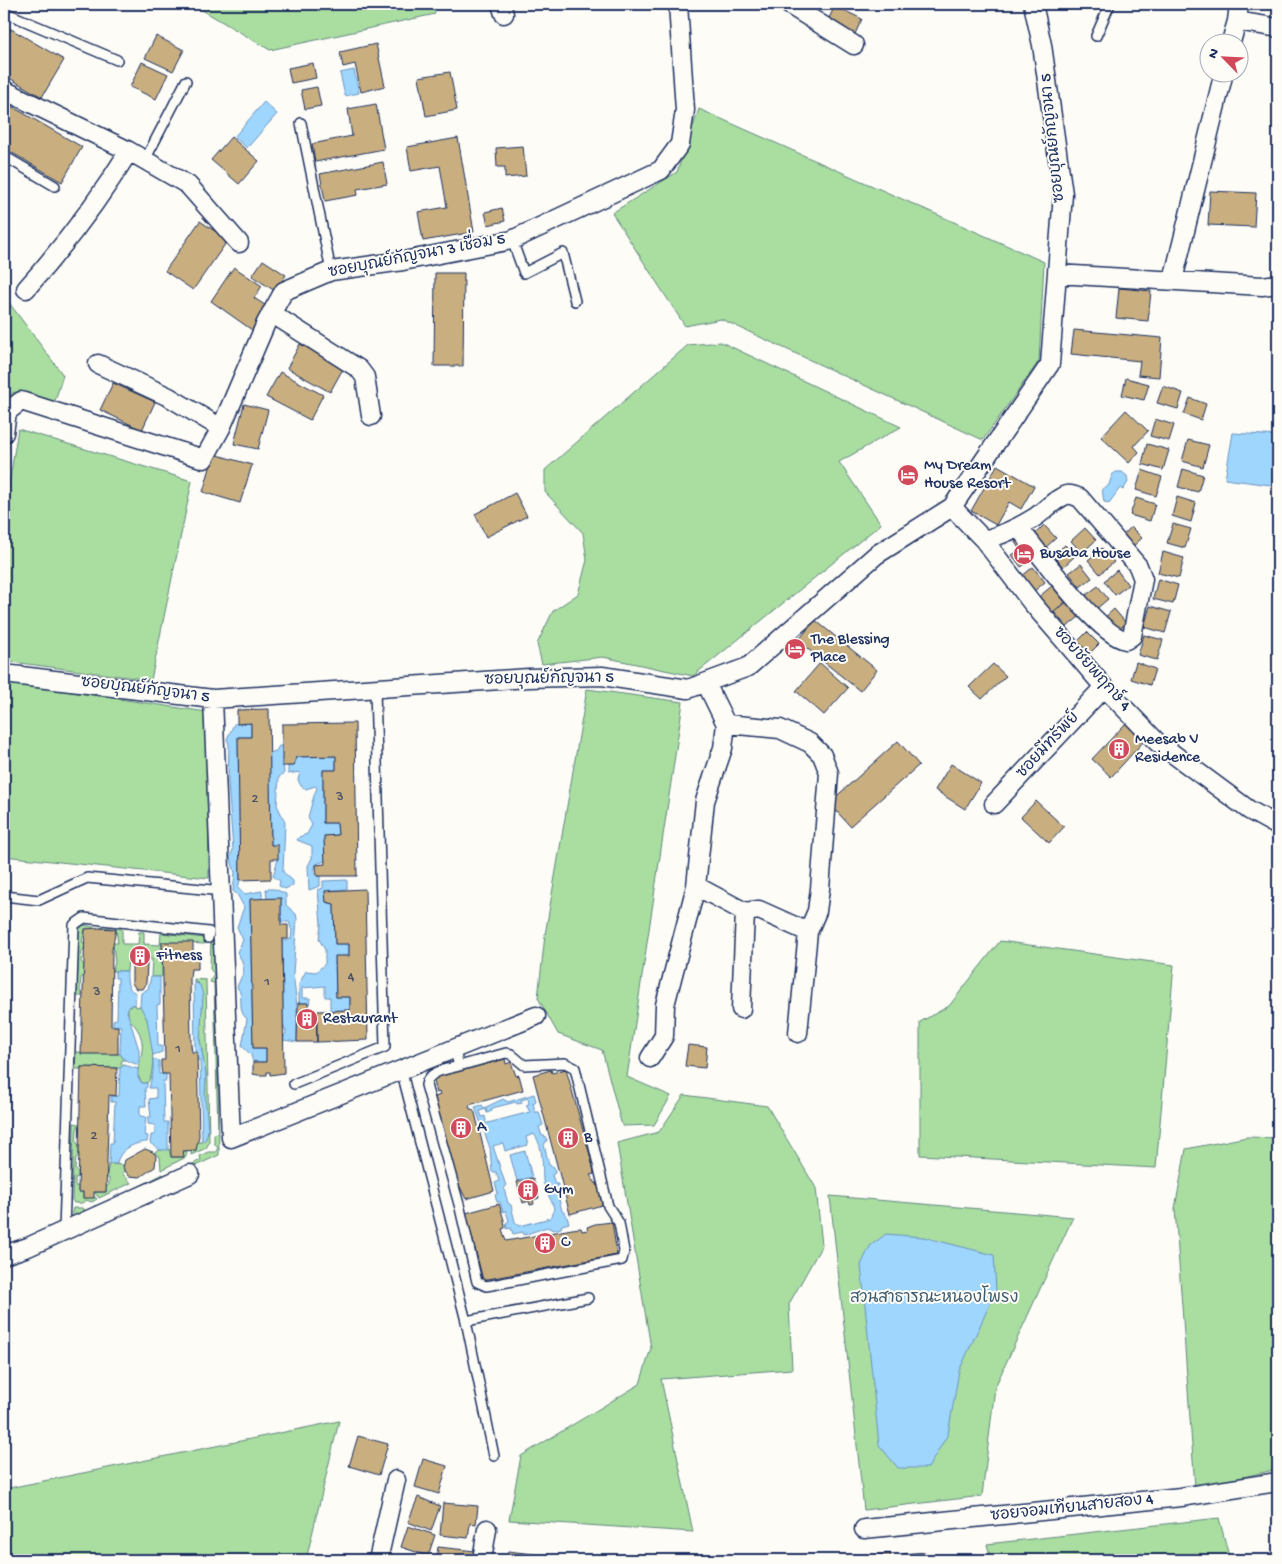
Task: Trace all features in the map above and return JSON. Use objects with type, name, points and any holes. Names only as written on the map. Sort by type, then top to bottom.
[{"type":"street","name":"ซอยบุณย์กัญจนา 3 เชื่อม 5","points":[[4,433],[7,412],[21,401],[204,459],[221,428],[271,313],[284,291],[331,271],[403,261],[512,240],[661,170],[680,144],[685,110],[678,4]]},
{"type":"street","points":[[788,4],[854,45]]},
{"type":"street","name":"ซอยบุณย์กัญจนา 5","points":[[4,674],[213,699],[602,676],[688,689],[748,667],[876,554],[952,507],[1050,364],[1063,194],[1042,44],[1033,4]]},
{"type":"street","points":[[1234,32],[1238,12],[1278,28]]},
{"type":"street","points":[[1173,280],[1222,82]]},
{"type":"street","points":[[4,90],[129,151],[188,185],[239,243]]},
{"type":"street","points":[[26,289],[42,273],[104,191],[129,151]]},
{"type":"street","points":[[1057,274],[1262,286],[1278,284]]},
{"type":"street","points":[[271,313],[359,369],[365,377],[371,416]]},
{"type":"street","points":[[98,364],[169,397],[221,428]]},
{"type":"street","points":[[984,540],[1018,527],[1062,496],[1070,494],[1080,498],[1138,566],[1143,579],[1132,636],[1126,640],[1118,639],[1094,619],[1018,527]]},
{"type":"street","name":"ซอยชัยพฤกษ์ 4","points":[[952,507],[984,540],[1032,603],[1104,688],[1157,742],[1249,810],[1278,826]]},
{"type":"street","points":[[650,1058],[664,1036],[665,1005],[696,886],[705,801],[724,748],[726,724],[706,682]]},
{"type":"street","name":"ซอยมีทรัพย์","points":[[994,804],[1104,688]]},
{"type":"street","points":[[213,699],[223,891],[214,934],[232,1138],[401,1068],[536,1016]]},
{"type":"street","points":[[726,724],[780,729],[810,742],[822,755],[829,773],[817,911],[808,932],[798,1032]]},
{"type":"street","points":[[696,886],[745,912],[758,910],[808,932]]},
{"type":"street","points":[[741,1009],[745,912]]},
{"type":"street","points":[[4,1254],[64,1231],[190,1174]]},
{"type":"street","points":[[378,1560],[396,1480]]},
{"type":"street","name":"ซอยจอมเทียนสายสอง 4","points":[[864,1529],[1181,1497],[1278,1482]]},
{"type":"street","points":[[482,1560],[487,1529]]},
{"type":"lane","points":[[1096,36],[1110,4]]},
{"type":"lane","points":[[4,12],[117,60]]},
{"type":"lane","points":[[144,160],[186,81]]},
{"type":"lane","points":[[301,123],[331,271]]},
{"type":"lane","points":[[4,156],[54,186]]},
{"type":"lane","points":[[512,240],[524,273],[563,253],[575,301]]},
{"type":"lane","points":[[294,1084],[385,1046],[375,688]]},
{"type":"lane","points":[[4,896],[39,900],[87,878],[223,891]]},
{"type":"lane","points":[[64,1231],[74,925],[84,918],[214,934]]},
{"type":"lane","points":[[454,1048],[459,1066]]},
{"type":"lane","points":[[506,1053],[524,1065],[565,1063],[575,1068],[608,1206],[619,1223],[624,1251],[622,1260],[486,1286],[478,1282],[426,1085],[428,1078],[434,1072],[459,1066],[506,1053]]},
{"type":"lane","points":[[401,1068],[466,1321],[494,1456]]},
{"type":"lane","points":[[466,1321],[588,1298]]},
{"type":"green space","points":[[192,4],[432,4],[435,14],[270,50]]},
{"type":"green space","points":[[699,109],[1044,262],[1039,361],[983,440],[721,319],[685,326],[612,213],[677,172]]},
{"type":"green space","points":[[4,296],[63,375],[54,404],[14,392],[4,401]]},
{"type":"green space","points":[[721,342],[901,427],[839,462],[881,524],[693,676],[603,657],[542,664],[537,644],[553,611],[578,594],[587,560],[583,533],[545,492],[545,470],[688,345]]},
{"type":"green space","points":[[18,429],[192,481],[151,680],[4,661],[4,515]]},
{"type":"green space","points":[[4,682],[207,712],[209,878],[4,856]]},
{"type":"green space","points":[[587,689],[683,702],[627,1077],[671,1096],[654,1125],[622,1126],[602,1050],[558,1034],[538,998],[545,935]]},
{"type":"green space","points":[[84,925],[98,928],[85,929],[82,942],[85,943],[85,948],[82,951],[81,962],[84,965],[84,975],[81,978],[80,990],[83,996],[77,996],[79,929]]},
{"type":"green space","points":[[100,928],[122,929],[122,944],[138,944],[139,932],[144,932],[144,944],[160,945],[161,933],[205,938],[205,944],[162,942],[162,975],[161,977],[151,977],[152,959],[147,959],[145,951],[134,951],[132,959],[128,959],[127,971],[112,971],[115,963],[113,943],[118,943],[116,929]]},
{"type":"green space","points":[[211,938],[216,939],[219,1155],[75,1222],[71,1218],[73,1208],[82,1208],[88,1212],[95,1205],[97,1208],[163,1174],[164,1177],[201,1160],[200,1156],[208,1152],[216,1152],[218,1147],[214,1143],[214,1134],[218,1133],[214,983],[210,982],[214,974],[210,969]]},
{"type":"green space","points":[[1000,941],[1174,965],[1156,1168],[920,1155],[920,1022],[949,1006]]},
{"type":"green space","points":[[194,979],[206,980],[209,1143],[206,1148],[191,1155],[191,1150],[196,1150],[196,1142],[202,1142],[206,1075],[200,1040],[202,1005],[198,983],[194,982]]},
{"type":"green space","points":[[135,1004],[136,1007],[140,1006],[144,1012],[148,1022],[152,1046],[152,1069],[147,1083],[142,1083],[137,1074],[142,1053],[142,1039],[128,1018],[128,1008]]},
{"type":"green space","points":[[76,1052],[120,1054],[125,1060],[122,1060],[121,1064],[124,1065],[120,1068],[81,1067],[81,1069],[75,1069]]},
{"type":"green space","points":[[684,1095],[767,1106],[816,1188],[822,1245],[789,1304],[792,1369],[661,1379],[693,1532],[509,1520],[521,1456],[640,1384],[651,1348],[617,1143],[659,1132]]},
{"type":"green space","points":[[74,1123],[79,1124],[76,1142],[79,1145],[79,1155],[76,1158],[75,1169],[78,1172],[78,1177],[75,1178],[75,1186],[78,1186],[78,1192],[83,1192],[83,1198],[95,1197],[97,1199],[92,1202],[86,1200],[82,1203],[74,1203],[72,1200]]},
{"type":"green space","points":[[1247,1137],[1278,1138],[1278,1469],[1195,1488],[1175,1208],[1186,1149]]},
{"type":"green space","points":[[169,1149],[171,1157],[183,1157],[183,1151],[187,1151],[186,1157],[161,1170],[160,1157],[154,1153]]},
{"type":"green space","points":[[109,1164],[123,1165],[124,1171],[122,1173],[131,1183],[99,1198],[94,1192],[106,1192],[106,1187],[109,1184],[109,1178],[106,1178]]},
{"type":"green space","name":"สวนสาธารณะหนองโพรง","points":[[830,1196],[1073,1217],[995,1387],[982,1496],[864,1510]]},
{"type":"green space","points":[[339,1421],[306,1560],[4,1560],[4,1489]]},
{"type":"green space","points":[[1219,1518],[1230,1560],[991,1560],[987,1544]]},
{"type":"water","points":[[354,70],[359,93],[345,96],[340,73]]},
{"type":"water","points":[[264,102],[277,114],[247,148],[234,137]]},
{"type":"water","points":[[1233,433],[1278,436],[1278,486],[1225,479]]},
{"type":"water","points":[[1116,472],[1122,472],[1127,476],[1128,482],[1123,490],[1120,488],[1109,503],[1104,502],[1102,489],[1109,485],[1112,475]]},
{"type":"water","points":[[251,723],[251,737],[238,737],[240,880],[238,888],[245,894],[262,891],[262,899],[250,900],[253,1048],[266,1048],[266,1062],[253,1062],[251,1055],[242,1046],[247,1019],[242,1011],[237,987],[244,971],[242,961],[237,952],[243,940],[237,927],[244,907],[233,891],[235,873],[230,857],[233,850],[228,782],[229,744],[227,739],[234,724]]},
{"type":"water","points":[[279,746],[282,746],[284,773],[279,777],[277,805],[285,822],[283,872],[293,881],[293,885],[285,889],[279,886],[280,881],[273,876],[278,859],[271,845],[269,753],[276,751]]},
{"type":"water","points":[[336,756],[336,770],[323,770],[323,823],[337,823],[338,835],[324,836],[325,861],[316,864],[314,872],[317,876],[320,876],[320,886],[309,890],[308,866],[312,858],[312,846],[297,840],[299,837],[307,834],[312,825],[308,817],[317,788],[315,786],[306,789],[301,786],[298,780],[300,772],[288,774],[288,766],[294,766],[296,757]]},
{"type":"water","points":[[347,880],[347,889],[325,891],[326,902],[334,904],[335,944],[349,944],[349,956],[335,957],[336,997],[350,997],[350,1010],[330,1011],[330,997],[325,997],[325,986],[302,988],[302,998],[310,998],[309,1006],[308,1003],[299,1003],[299,984],[306,971],[316,972],[325,964],[325,950],[319,939],[321,924],[318,890],[323,888],[323,881]]},
{"type":"water","points":[[266,889],[275,889],[286,894],[286,905],[296,914],[293,973],[297,1006],[297,1042],[283,1040],[286,1032],[283,1025],[282,939],[285,941],[291,939],[292,931],[289,922],[281,922],[281,899],[267,899]]},
{"type":"water","points":[[115,971],[127,971],[129,987],[136,993],[135,1004],[130,1005],[127,1011],[139,1050],[139,1065],[125,1060],[120,1054],[121,1026],[113,1026],[113,1020],[117,1019],[118,978],[115,978]]},
{"type":"water","points":[[151,977],[160,977],[160,1004],[157,1005],[158,1046],[162,1046],[162,1052],[153,1055],[147,1019],[140,1006],[141,993],[148,989]]},
{"type":"water","points":[[194,982],[200,985],[203,995],[200,1040],[206,1075],[205,1094],[208,1130],[206,1139],[202,1142],[200,1060],[197,1060],[195,1052]]},
{"type":"water","points":[[153,1059],[159,1061],[159,1074],[166,1074],[166,1081],[163,1081],[164,1122],[168,1122],[168,1150],[160,1150],[150,1143],[151,1135],[155,1135],[155,1125],[148,1124],[148,1117],[151,1117],[149,1099],[156,1098],[156,1088],[149,1088],[153,1072]]},
{"type":"water","points":[[124,1065],[138,1069],[138,1078],[142,1083],[147,1083],[145,1088],[146,1106],[140,1106],[140,1116],[146,1117],[144,1135],[148,1136],[147,1142],[142,1142],[124,1151],[120,1155],[117,1164],[109,1164],[110,1143],[113,1143],[115,1102],[111,1102],[111,1096],[119,1096],[120,1068]]},
{"type":"water","points":[[534,1094],[536,1101],[533,1103],[535,1112],[539,1112],[543,1125],[539,1127],[542,1136],[545,1136],[547,1140],[544,1145],[549,1165],[554,1167],[555,1173],[552,1175],[555,1184],[558,1184],[557,1192],[562,1211],[566,1214],[569,1223],[562,1225],[561,1228],[553,1230],[547,1227],[524,1235],[523,1232],[513,1234],[511,1228],[507,1229],[506,1223],[509,1221],[506,1211],[503,1212],[500,1202],[497,1202],[495,1195],[498,1193],[495,1183],[499,1181],[496,1172],[492,1172],[490,1148],[475,1107],[482,1105],[484,1108],[503,1099],[508,1102]],"holes":[[[528,1098],[529,1104],[526,1105],[530,1112],[484,1124],[486,1121],[485,1116],[482,1117],[480,1111],[486,1109],[487,1113],[492,1111],[492,1108],[516,1102],[517,1104],[522,1103],[521,1100]],[[534,1134],[541,1151],[544,1184],[554,1209],[550,1218],[520,1226],[515,1222],[511,1205],[508,1203],[504,1189],[506,1186],[493,1146],[503,1143],[505,1151],[528,1145],[526,1137]]]},
{"type":"water","points":[[525,1151],[532,1177],[517,1181],[510,1155]]},
{"type":"water","points":[[886,1234],[923,1237],[994,1255],[996,1291],[959,1371],[948,1434],[928,1468],[898,1468],[879,1445],[861,1265],[870,1246]]},
{"type":"building","points":[[835,6],[862,19],[854,36],[826,24]]},
{"type":"building","points":[[4,25],[11,29],[4,42]]},
{"type":"building","points":[[11,29],[64,60],[42,97],[4,75],[4,42]]},
{"type":"building","points":[[156,36],[184,50],[173,71],[145,58]]},
{"type":"building","points":[[376,44],[385,86],[361,92],[355,64],[343,67],[340,52]]},
{"type":"building","points":[[142,62],[168,74],[156,99],[130,87]]},
{"type":"building","points":[[313,63],[316,78],[291,83],[288,68]]},
{"type":"building","points":[[450,72],[457,110],[426,116],[419,77]]},
{"type":"building","points":[[317,87],[321,106],[305,109],[301,90]]},
{"type":"building","points":[[4,102],[82,147],[62,182],[4,148]]},
{"type":"building","points":[[376,104],[384,149],[315,162],[312,144],[352,136],[348,109]]},
{"type":"building","points":[[231,137],[259,161],[239,184],[211,160]]},
{"type":"building","points":[[458,138],[474,232],[423,241],[418,212],[447,207],[440,166],[411,171],[407,147]]},
{"type":"building","points":[[523,146],[526,176],[505,178],[505,167],[497,167],[496,148]]},
{"type":"building","points":[[383,162],[387,184],[357,189],[358,195],[325,201],[320,174]]},
{"type":"building","points":[[1210,191],[1256,193],[1254,227],[1208,225]]},
{"type":"building","points":[[502,208],[505,221],[488,225],[485,212]]},
{"type":"building","points":[[200,221],[228,240],[193,290],[165,271]]},
{"type":"building","points":[[263,260],[286,275],[275,291],[252,276]]},
{"type":"building","points":[[234,267],[262,286],[254,298],[268,307],[252,330],[211,301]]},
{"type":"building","points":[[435,273],[464,273],[463,366],[434,366]]},
{"type":"building","points":[[1119,288],[1151,291],[1148,321],[1116,318]]},
{"type":"building","points":[[1074,330],[1162,338],[1159,377],[1138,375],[1140,361],[1071,354]]},
{"type":"building","points":[[300,344],[344,367],[330,392],[287,368]]},
{"type":"building","points":[[280,372],[323,395],[310,420],[266,397]]},
{"type":"building","points":[[1126,378],[1149,384],[1144,400],[1122,395]]},
{"type":"building","points":[[113,383],[155,402],[142,430],[100,410]]},
{"type":"building","points":[[1163,386],[1183,393],[1178,409],[1157,403]]},
{"type":"building","points":[[1190,398],[1206,404],[1201,420],[1184,414]]},
{"type":"building","points":[[244,404],[268,410],[258,449],[234,444]]},
{"type":"building","points":[[1126,410],[1148,431],[1134,446],[1139,452],[1129,463],[1101,437]]},
{"type":"building","points":[[1155,419],[1174,425],[1169,441],[1150,436]]},
{"type":"building","points":[[1188,440],[1209,445],[1203,467],[1182,461]]},
{"type":"building","points":[[1147,444],[1169,450],[1163,470],[1142,464]]},
{"type":"building","points":[[214,454],[252,465],[240,503],[203,492]]},
{"type":"building","points":[[997,465],[1034,486],[1021,509],[1009,502],[996,525],[971,511]]},
{"type":"building","points":[[1183,469],[1203,475],[1198,492],[1178,487]]},
{"type":"building","points":[[1142,470],[1162,477],[1156,496],[1136,490]]},
{"type":"building","points":[[515,493],[527,516],[486,537],[475,514]]},
{"type":"building","points":[[1177,497],[1196,503],[1191,522],[1172,516]]},
{"type":"building","points":[[1136,498],[1155,504],[1150,521],[1130,515]]},
{"type":"building","points":[[1173,524],[1191,529],[1185,548],[1167,543]]},
{"type":"building","points":[[1044,525],[1056,538],[1045,548],[1034,535]]},
{"type":"building","points":[[1131,527],[1142,538],[1130,549],[1120,539]]},
{"type":"building","points":[[1085,528],[1096,540],[1082,553],[1071,541]]},
{"type":"building","points":[[1021,538],[1035,557],[1021,567],[1012,555],[1020,550],[1015,542]]},
{"type":"building","points":[[1065,545],[1075,556],[1063,567],[1053,555]]},
{"type":"building","points":[[1102,548],[1114,562],[1100,574],[1088,560]]},
{"type":"building","points":[[1163,552],[1184,558],[1179,578],[1158,573]]},
{"type":"building","points":[[1081,564],[1092,578],[1080,587],[1069,573]]},
{"type":"building","points":[[1033,567],[1045,582],[1033,592],[1021,577]]},
{"type":"building","points":[[1117,570],[1128,585],[1115,595],[1104,581]]},
{"type":"building","points":[[1158,579],[1178,585],[1173,604],[1153,599]]},
{"type":"building","points":[[1052,586],[1065,602],[1048,616],[1035,600]]},
{"type":"building","points":[[1098,586],[1108,599],[1095,610],[1085,596]]},
{"type":"building","points":[[1067,602],[1080,616],[1067,627],[1054,612]]},
{"type":"building","points":[[1150,606],[1171,612],[1165,633],[1144,627]]},
{"type":"building","points":[[1114,609],[1126,623],[1114,635],[1101,621]]},
{"type":"building","points":[[815,620],[877,670],[860,691],[798,641]]},
{"type":"building","points":[[1087,632],[1099,644],[1088,655],[1076,643]]},
{"type":"building","points":[[1144,635],[1163,640],[1157,660],[1138,655]]},
{"type":"building","points":[[1136,662],[1155,669],[1150,685],[1131,679]]},
{"type":"building","points":[[820,663],[848,688],[824,715],[796,691]]},
{"type":"building","points":[[993,664],[1006,676],[982,699],[969,687]]},
{"type":"building","points":[[269,709],[271,845],[278,845],[278,859],[271,859],[271,879],[240,880],[238,737],[251,737],[251,723],[237,724],[237,710]]},
{"type":"building","name":"Meesab V Residence","points":[[1127,722],[1145,740],[1111,777],[1092,759]]},
{"type":"building","points":[[355,723],[357,876],[317,876],[316,865],[325,864],[324,836],[338,835],[337,823],[323,823],[323,770],[336,770],[336,756],[296,757],[294,766],[282,766],[282,724]]},
{"type":"building","points":[[898,741],[919,765],[850,826],[829,803]]},
{"type":"building","points":[[951,764],[981,783],[965,809],[935,790]]},
{"type":"building","points":[[1036,801],[1064,827],[1049,843],[1021,817]]},
{"type":"building","points":[[365,889],[368,1040],[317,1042],[316,1011],[350,1010],[350,997],[336,997],[335,956],[349,956],[349,944],[335,944],[334,904],[326,902],[325,891]]},
{"type":"building","points":[[281,898],[281,925],[288,925],[288,939],[282,939],[284,1073],[270,1075],[270,1072],[267,1072],[267,1075],[258,1075],[253,1074],[253,1062],[266,1062],[266,1048],[253,1048],[250,899]]},
{"type":"building","points":[[85,929],[116,929],[112,950],[111,1026],[118,1026],[118,1054],[81,1054]]},
{"type":"building","points":[[162,942],[193,942],[193,955],[198,954],[198,969],[191,969],[190,978],[191,1045],[192,1052],[197,1052],[199,1136],[196,1150],[183,1151],[184,1157],[171,1157],[169,1074],[162,1074],[161,1067],[161,1060],[165,1060]]},
{"type":"building","name":"Fitness","points":[[132,953],[147,954],[147,964],[132,963]]},
{"type":"building","points":[[132,963],[147,964],[146,983],[142,989],[136,989],[132,983]]},
{"type":"building","name":"Restaurant","points":[[298,1003],[308,1003],[309,1013],[317,1013],[317,1042],[297,1042]]},
{"type":"building","points":[[688,1045],[707,1047],[705,1068],[685,1066]]},
{"type":"building","name":"A","points":[[505,1059],[506,1064],[511,1062],[516,1076],[519,1075],[523,1090],[469,1105],[470,1109],[475,1113],[494,1191],[466,1199],[455,1177],[436,1105],[435,1097],[440,1095],[439,1092],[437,1093],[433,1078]]},
{"type":"building","points":[[81,1067],[117,1068],[116,1096],[109,1095],[106,1192],[94,1192],[94,1198],[83,1198],[83,1192],[78,1192]]},
{"type":"building","name":"B","points":[[566,1069],[593,1166],[594,1174],[590,1175],[599,1188],[602,1205],[570,1214],[533,1075],[551,1070],[552,1073]]},
{"type":"building","points":[[145,1149],[153,1152],[156,1156],[155,1167],[140,1177],[129,1176],[123,1168],[125,1160]]},
{"type":"building","name":"Gym","points":[[533,1178],[539,1198],[533,1200],[534,1204],[530,1205],[529,1201],[523,1203],[517,1182]]},
{"type":"building","name":"C","points":[[499,1204],[504,1220],[505,1228],[502,1229],[506,1241],[572,1229],[581,1228],[582,1231],[588,1230],[587,1227],[595,1224],[612,1222],[617,1255],[483,1280],[466,1213]]},
{"type":"building","points":[[358,1436],[388,1444],[379,1475],[349,1466]]},
{"type":"building","points":[[423,1459],[447,1466],[439,1494],[415,1487]]},
{"type":"building","points":[[418,1497],[440,1506],[431,1531],[408,1522]]},
{"type":"building","points":[[443,1503],[478,1506],[476,1524],[470,1523],[468,1538],[440,1535]]},
{"type":"building","points":[[408,1526],[435,1535],[428,1556],[401,1547]]},
{"type":"building","points":[[438,1547],[475,1551],[474,1560],[436,1560]]},
{"type":"building","points":[[508,1551],[533,1554],[532,1560],[507,1560]]},
{"type":"building","points":[[925,1552],[926,1560],[903,1560],[903,1554]]},
{"type":"building","points":[[890,1553],[891,1560],[869,1560],[869,1557]]},
{"type":"place","name":"My Dream House Resort","points":[[908,475]]},
{"type":"place","name":"Busaba House","points":[[1024,554]]},
{"type":"place","name":"The Blessing Place","points":[[795,649]]},
{"type":"place","name":"Meesab V Residence","points":[[1119,749]]},
{"type":"place","name":"Fitness","points":[[140,956]]},
{"type":"place","name":"Restaurant","points":[[307,1019]]},
{"type":"place","name":"A","points":[[461,1128]]},
{"type":"place","name":"B","points":[[568,1138]]},
{"type":"place","name":"Gym","points":[[528,1190]]},
{"type":"place","name":"C","points":[[545,1243]]}]
